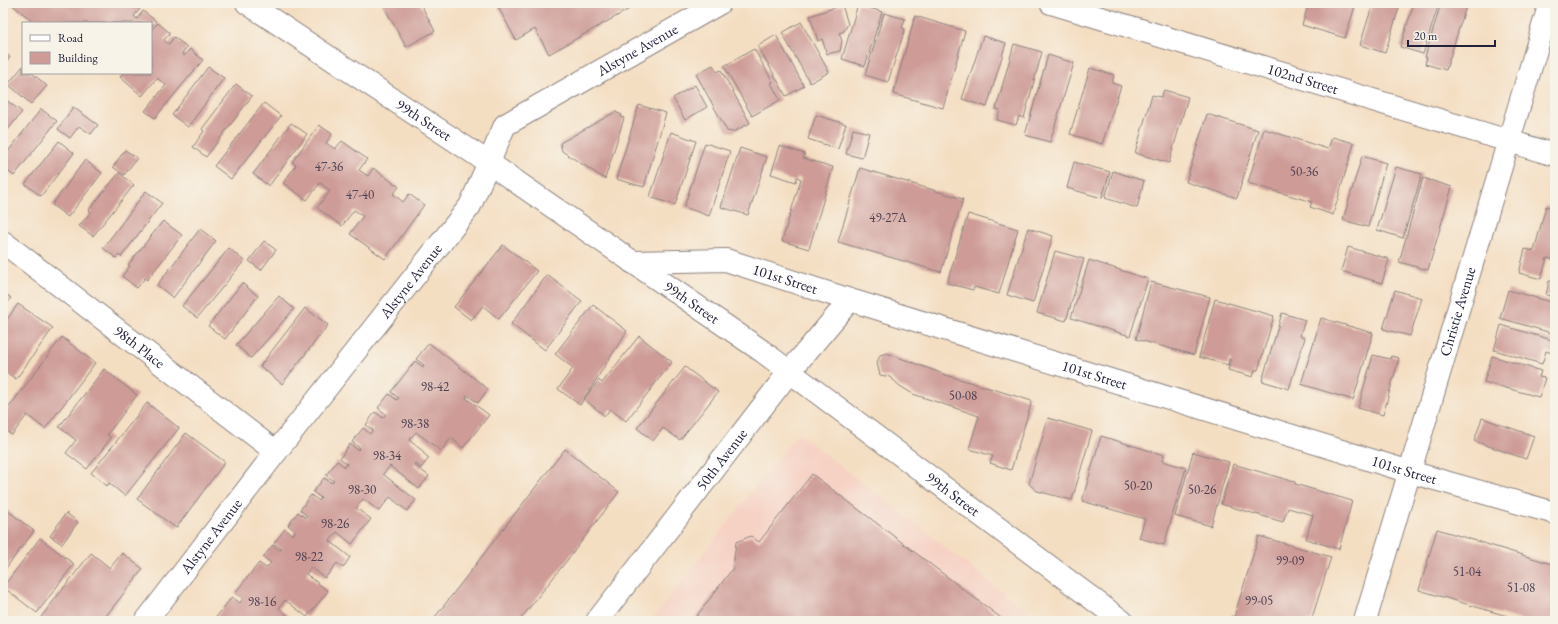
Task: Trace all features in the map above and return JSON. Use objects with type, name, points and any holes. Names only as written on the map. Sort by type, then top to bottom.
[{"type":"street","name":"99th Street","points":[[247,3],[489,163],[790,371],[1122,621]]},
{"type":"street","name":"Alstyne Avenue","points":[[146,621],[276,452],[470,206],[505,125],[720,3]]},
{"type":"street","name":"102nd Street","points":[[1050,3],[1555,155]]},
{"type":"street","name":"Christie Avenue","points":[[1365,621],[1550,3]]},
{"type":"street","name":"98th Place","points":[[3,242],[276,452]]},
{"type":"street","name":"101st Street","points":[[632,262],[726,260],[850,300],[1410,472],[1555,513]]},
{"type":"street","name":"50th Avenue","points":[[597,621],[790,371],[850,300]]},
{"type":"shaded area","points":[[798,433],[1040,621],[651,621]]},
{"type":"building","points":[[10,3],[117,3],[120,5],[122,3],[133,3],[140,9],[134,16],[137,19],[143,11],[156,21],[152,26],[152,22],[34,22]]},
{"type":"building","points":[[382,3],[420,3],[435,31],[406,47]]},
{"type":"building","points":[[496,3],[640,3],[549,54],[535,29],[516,40]]},
{"type":"building","points":[[1309,3],[1356,3],[1345,38],[1302,25]]},
{"type":"building","points":[[1373,3],[1395,3],[1400,5],[1385,53],[1360,45]]},
{"type":"building","points":[[1414,3],[1439,3],[1423,54],[1400,47]]},
{"type":"building","points":[[1441,3],[1467,3],[1446,70],[1425,64],[1427,57],[1425,57]]},
{"type":"building","points":[[858,4],[882,12],[865,66],[842,59]]},
{"type":"building","points":[[842,5],[848,24],[844,31],[839,33],[842,41],[840,51],[827,54],[822,39],[818,41],[810,16]]},
{"type":"building","points":[[884,13],[905,19],[902,28],[905,29],[888,82],[865,75]]},
{"type":"building","points":[[915,16],[965,31],[943,108],[893,94]]},
{"type":"building","points":[[801,22],[829,72],[810,83],[782,33]]},
{"type":"building","points":[[158,23],[170,33],[164,40],[167,43],[169,44],[174,37],[187,47],[182,53],[184,56],[190,49],[203,60],[155,118],[145,111],[166,85],[157,78],[142,96],[120,77],[122,74],[152,74],[152,29]]},
{"type":"building","points":[[776,35],[804,86],[786,96],[758,46]]},
{"type":"building","points":[[983,36],[1006,43],[987,107],[962,99]]},
{"type":"building","points":[[1014,44],[1042,52],[1024,118],[1019,116],[1016,125],[997,120],[1000,110],[996,109]]},
{"type":"building","points":[[754,49],[773,82],[771,83],[780,100],[752,116],[724,66]]},
{"type":"building","points":[[3,51],[10,57],[3,66]]},
{"type":"building","points":[[1048,55],[1074,63],[1050,142],[1025,135]]},
{"type":"building","points":[[713,65],[717,72],[721,70],[750,123],[733,132],[727,131],[696,74]]},
{"type":"building","points":[[22,67],[22,74],[33,74],[47,86],[31,104],[8,84]]},
{"type":"building","points":[[208,67],[224,78],[188,127],[172,115]]},
{"type":"building","points":[[1090,68],[1114,75],[1112,83],[1121,86],[1102,144],[1070,134]]},
{"type":"building","points":[[236,84],[252,96],[206,157],[193,147],[204,131],[202,129]]},
{"type":"building","points":[[695,85],[707,107],[685,120],[673,98]]},
{"type":"building","points":[[1164,90],[1188,97],[1169,163],[1135,153],[1152,95],[1161,97]]},
{"type":"building","points":[[6,100],[22,112],[3,136],[3,104]]},
{"type":"building","points":[[264,103],[281,116],[231,179],[214,166]]},
{"type":"building","points":[[639,105],[666,113],[644,187],[616,179]]},
{"type":"building","points":[[73,107],[98,125],[91,134],[79,126],[70,138],[58,129]]},
{"type":"building","points":[[41,109],[57,121],[14,176],[3,167],[3,158]]},
{"type":"building","points":[[615,112],[622,115],[621,117],[624,118],[605,179],[562,151],[560,143]]},
{"type":"building","points":[[1207,114],[1258,130],[1237,198],[1186,182]]},
{"type":"building","points":[[816,115],[846,124],[838,149],[808,139]]},
{"type":"building","points":[[291,123],[307,134],[269,186],[253,174]]},
{"type":"building","points":[[319,125],[332,134],[326,143],[335,149],[342,141],[367,159],[359,170],[368,176],[373,168],[399,187],[393,194],[403,202],[409,194],[424,205],[385,259],[350,234],[363,216],[354,210],[342,226],[317,208],[330,191],[320,183],[307,200],[283,183],[296,165],[292,162]]},
{"type":"building","points":[[853,129],[869,133],[862,158],[846,154]]},
{"type":"building","points":[[1264,129],[1328,149],[1332,137],[1354,143],[1333,215],[1310,207],[1312,202],[1248,183]]},
{"type":"building","points":[[671,132],[696,141],[675,205],[650,197]]},
{"type":"building","points":[[59,141],[74,153],[41,196],[25,184]]},
{"type":"building","points":[[705,143],[730,151],[709,216],[684,207]]},
{"type":"building","points":[[780,146],[805,154],[803,158],[833,167],[809,249],[782,241],[801,179],[797,177],[796,182],[771,174]]},
{"type":"building","points":[[740,148],[767,157],[748,215],[721,207]]},
{"type":"building","points":[[125,150],[137,158],[124,175],[113,167]]},
{"type":"building","points":[[1362,156],[1386,163],[1368,227],[1343,220]]},
{"type":"building","points":[[85,160],[102,173],[68,217],[52,205]]},
{"type":"building","points":[[1074,162],[1110,172],[1102,198],[1067,188]]},
{"type":"building","points":[[1396,167],[1422,174],[1403,238],[1377,230]]},
{"type":"building","points":[[860,168],[963,199],[941,272],[838,242]]},
{"type":"building","points":[[1113,171],[1144,181],[1137,208],[1105,198]]},
{"type":"building","points":[[119,173],[134,185],[93,236],[79,226],[91,212],[89,210]]},
{"type":"building","points":[[1423,178],[1452,187],[1428,270],[1399,262]]},
{"type":"building","points":[[146,191],[162,203],[121,257],[119,255],[116,258],[103,248]]},
{"type":"building","points":[[1546,206],[1555,208],[1555,260],[1547,258],[1541,279],[1519,273],[1525,249],[1534,251]]},
{"type":"building","points":[[968,214],[1018,229],[999,294],[974,287],[973,290],[947,283]]},
{"type":"building","points":[[163,221],[182,235],[147,280],[145,278],[137,288],[122,276],[130,266],[128,265]]},
{"type":"building","points":[[1028,228],[1053,236],[1033,303],[1007,295]]},
{"type":"building","points":[[200,229],[216,241],[173,298],[157,285]]},
{"type":"building","points":[[264,241],[276,250],[261,270],[249,261]]},
{"type":"building","points":[[503,245],[537,271],[499,319],[483,306],[471,320],[454,307]]},
{"type":"building","points":[[1348,247],[1389,259],[1382,283],[1341,271]]},
{"type":"building","points":[[229,248],[244,261],[197,318],[182,306]]},
{"type":"building","points":[[1055,251],[1084,259],[1066,321],[1037,313]]},
{"type":"building","points":[[1089,260],[1148,279],[1130,336],[1071,318]]},
{"type":"building","points":[[547,275],[582,301],[545,350],[511,324]]},
{"type":"building","points":[[1549,281],[1555,282],[1555,300],[1551,299],[1552,296],[1546,295]]},
{"type":"building","points":[[1151,282],[1210,297],[1194,355],[1136,339]]},
{"type":"building","points":[[242,283],[258,296],[225,339],[208,326]]},
{"type":"building","points":[[1395,290],[1422,298],[1410,336],[1383,329]]},
{"type":"building","points":[[1508,290],[1555,303],[1555,334],[1500,318]]},
{"type":"building","points":[[3,292],[11,298],[3,309]]},
{"type":"building","points":[[279,296],[294,309],[251,358],[236,345]]},
{"type":"building","points":[[1215,299],[1274,316],[1258,370],[1255,370],[1253,377],[1228,370],[1231,360],[1229,359],[1228,365],[1199,357]]},
{"type":"building","points":[[18,304],[53,328],[16,379],[3,370],[3,325]]},
{"type":"building","points":[[593,305],[627,331],[580,405],[558,389],[573,368],[555,354]]},
{"type":"building","points":[[305,308],[328,325],[282,384],[260,366]]},
{"type":"building","points":[[1282,313],[1305,320],[1300,336],[1305,338],[1289,389],[1262,381]]},
{"type":"building","points":[[1321,318],[1373,333],[1353,400],[1301,384]]},
{"type":"building","points":[[1501,325],[1555,341],[1555,354],[1546,351],[1542,364],[1494,350]]},
{"type":"building","points":[[639,336],[672,362],[626,421],[610,409],[605,416],[584,399],[599,380],[602,383]]},
{"type":"building","points":[[62,337],[95,363],[45,429],[27,415],[12,435],[3,429],[3,415]]},
{"type":"building","points":[[429,343],[488,389],[478,403],[467,395],[466,398],[489,415],[463,448],[451,438],[441,451],[416,432],[409,440],[429,458],[421,468],[415,463],[414,465],[429,476],[419,489],[390,466],[383,474],[416,500],[407,511],[390,497],[379,511],[363,499],[356,508],[371,519],[352,544],[337,532],[330,541],[350,557],[343,568],[337,563],[325,578],[311,567],[306,574],[328,591],[307,617],[285,600],[279,608],[293,620],[292,621],[213,621],[232,597],[240,603],[243,598],[235,593],[259,563],[266,568],[271,563],[263,557],[273,545],[280,550],[282,549],[274,543],[285,529],[293,535],[295,531],[288,525],[298,512],[306,518],[307,516],[300,510],[311,495],[319,501],[321,498],[313,492],[324,478],[332,483],[334,481],[326,475],[337,461],[345,467],[347,464],[340,458],[350,444],[358,450],[360,448],[352,442],[363,428],[370,434],[373,430],[366,425],[375,412],[383,418],[386,414],[378,408],[389,394],[397,400],[399,398],[391,392],[415,361],[423,367],[424,365],[416,359]]},
{"type":"building","points":[[887,353],[946,375],[1032,401],[1011,470],[990,463],[993,456],[969,449],[979,416],[913,394],[900,386],[890,377],[880,375],[877,363],[880,355]]},
{"type":"building","points":[[1373,355],[1390,359],[1391,356],[1399,358],[1383,415],[1358,408]]},
{"type":"building","points":[[1492,356],[1541,371],[1539,377],[1545,378],[1539,397],[1484,382]]},
{"type":"building","points":[[685,367],[718,392],[680,440],[663,428],[653,441],[637,428]]},
{"type":"building","points":[[104,369],[137,395],[107,435],[111,438],[87,469],[66,453],[76,440],[59,427]]},
{"type":"building","points":[[147,403],[179,428],[125,496],[109,483],[107,486],[91,473]]},
{"type":"building","points":[[1048,418],[1092,431],[1072,500],[1037,491],[1029,484]]},
{"type":"building","points":[[1482,418],[1534,436],[1526,459],[1474,441]]},
{"type":"building","points":[[186,433],[225,462],[176,528],[137,499]]},
{"type":"building","points":[[1101,436],[1164,455],[1162,461],[1186,468],[1164,545],[1139,538],[1145,519],[1082,501]]},
{"type":"building","points":[[565,449],[619,492],[568,559],[519,621],[432,621]]},
{"type":"building","points":[[1193,452],[1229,462],[1211,526],[1175,516]]},
{"type":"building","points":[[1233,464],[1295,482],[1295,484],[1352,501],[1339,549],[1306,539],[1313,515],[1288,508],[1283,522],[1221,504]]},
{"type":"building","points":[[812,474],[1005,621],[693,621],[733,568],[736,542],[751,536],[759,542]]},
{"type":"building","points":[[3,507],[34,531],[3,572]]},
{"type":"building","points":[[66,513],[78,522],[62,544],[50,536]]},
{"type":"building","points":[[1437,529],[1555,565],[1555,621],[1524,621],[1419,590]]},
{"type":"building","points":[[1259,536],[1331,557],[1311,621],[1229,621],[1231,616],[1234,617]]},
{"type":"building","points":[[40,538],[74,564],[37,613],[3,587]]},
{"type":"building","points":[[91,553],[110,568],[122,553],[143,569],[102,621],[46,621],[41,617]]}]
